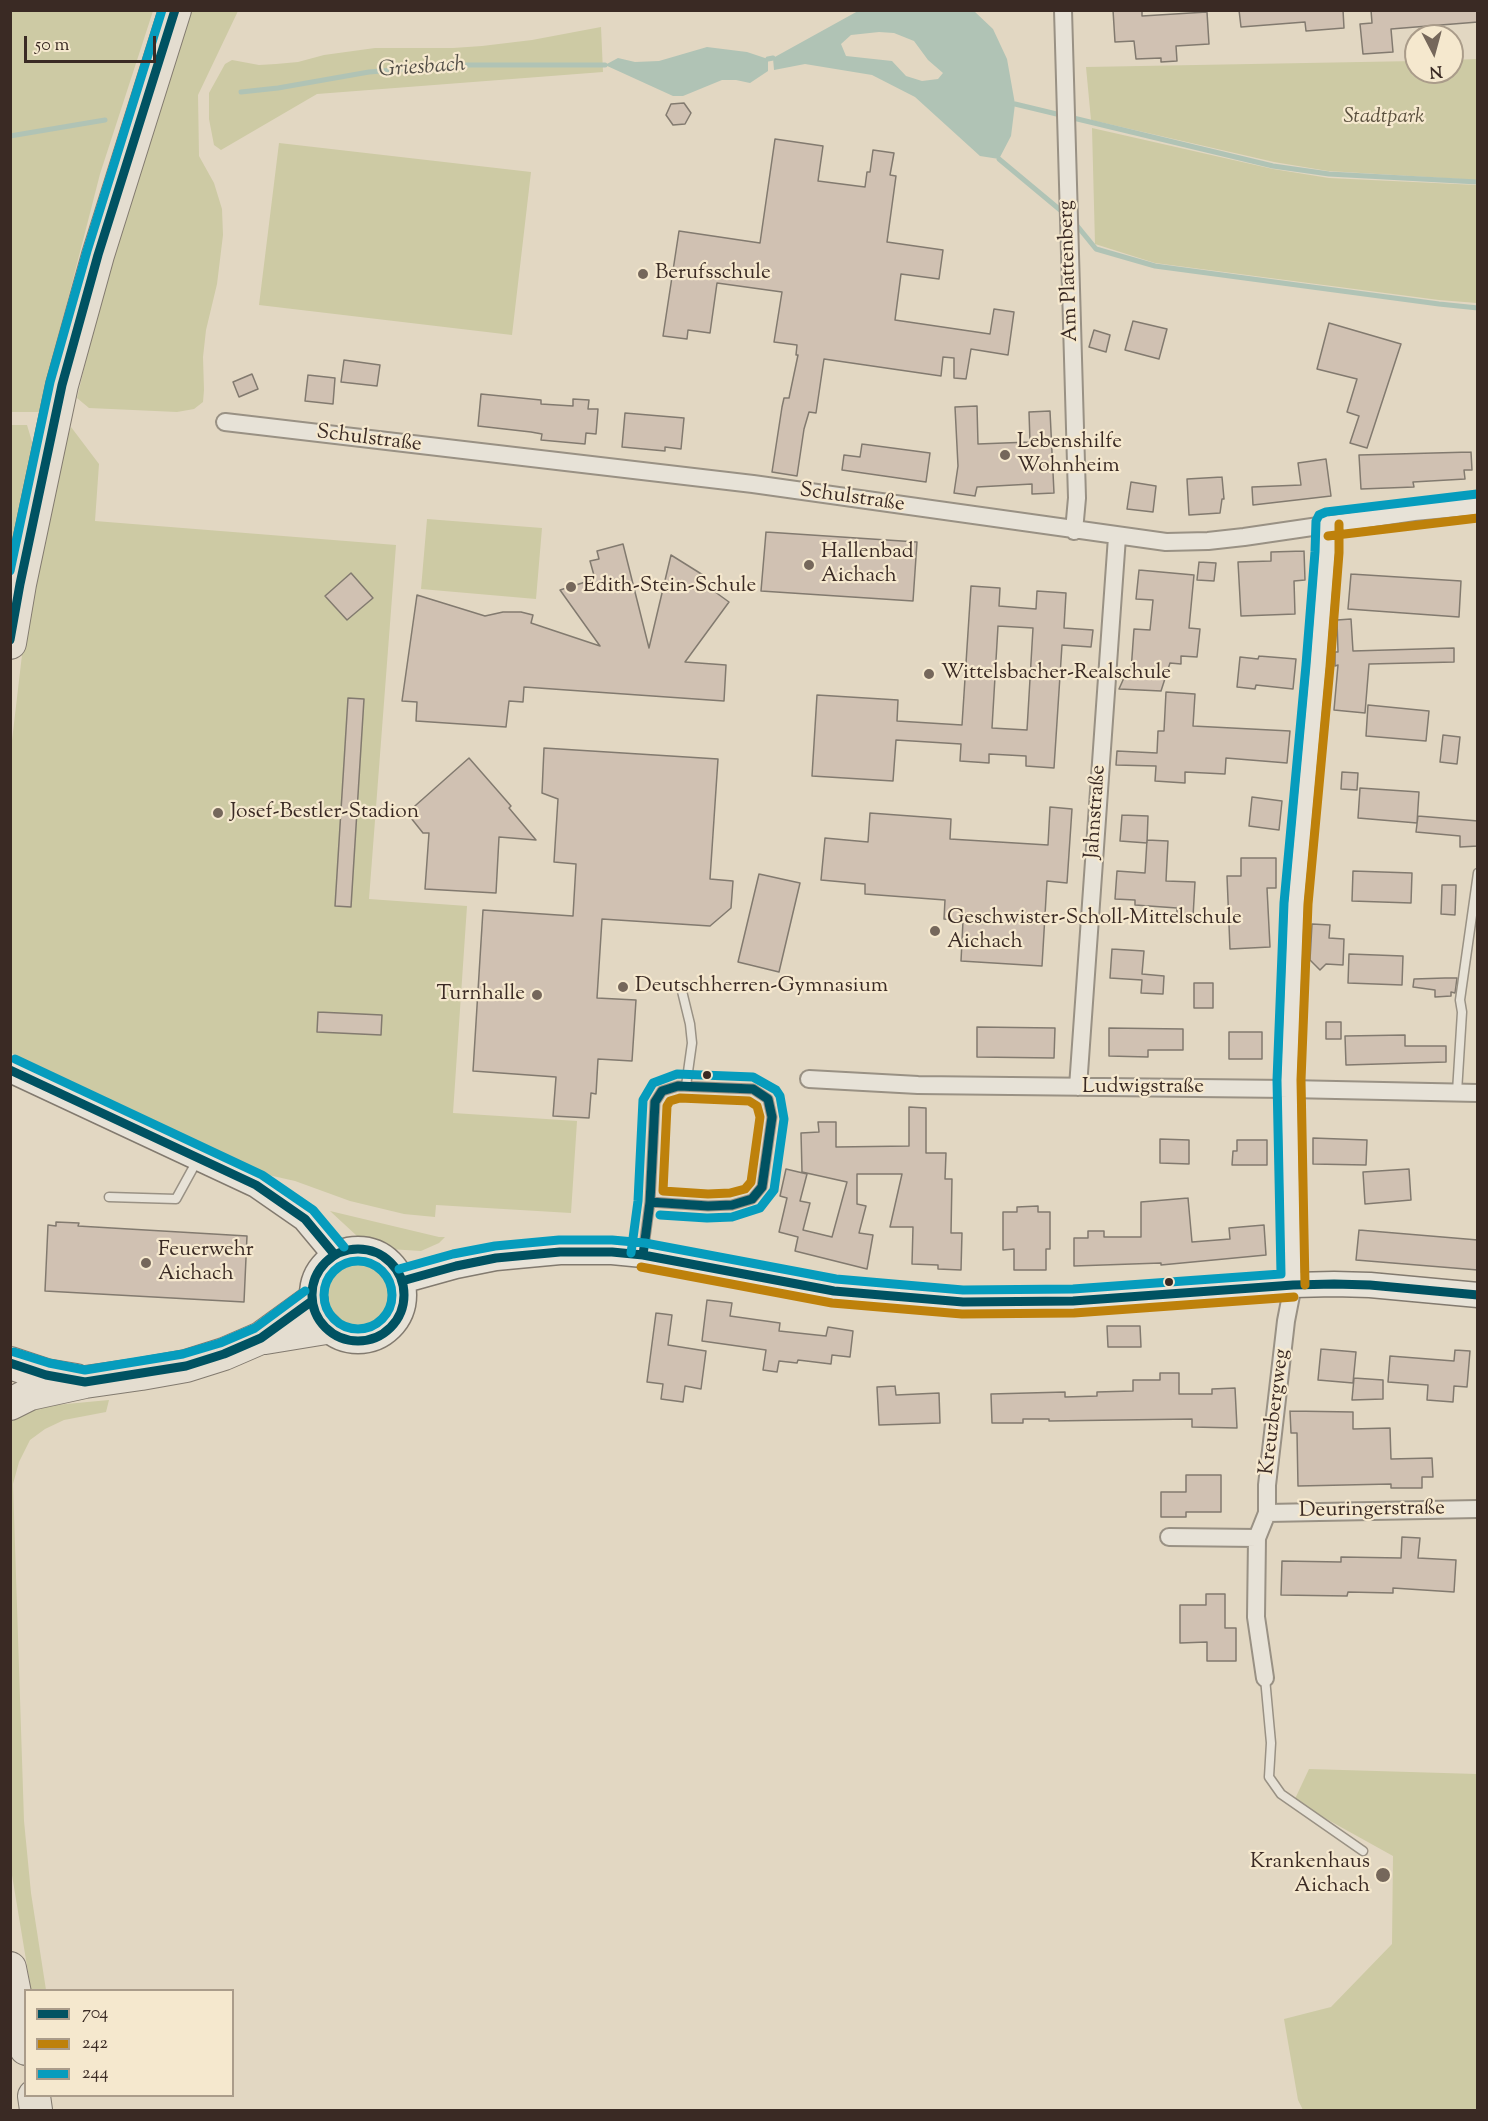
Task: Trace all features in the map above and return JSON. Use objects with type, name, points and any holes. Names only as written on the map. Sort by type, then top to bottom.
[{"type":"highway","points":[[10,643],[20,584],[62,385],[98,255],[175,10]]},
{"type":"highway","points":[[10,1404],[30,1394],[85,1382],[186,1366],[224,1354],[261,1338],[312,1301]]},
{"type":"highway","points":[[261,1338],[326,1328]]},
{"type":"highway","points":[[10,1363],[46,1375],[85,1382]]},
{"type":"highway","points":[[10,1968],[24,2039]]},
{"type":"main road","points":[[10,1070],[256,1185],[304,1219],[335,1255]]},
{"type":"main road","points":[[355,1249],[373,1251],[387,1259],[402,1281],[404,1298],[400,1314],[390,1329],[370,1340],[354,1341],[335,1335],[318,1318],[312,1301],[313,1283],[328,1259],[355,1249]]},
{"type":"main road","points":[[402,1281],[496,1258],[560,1252],[612,1252],[643,1255],[834,1291],[963,1302],[1083,1301],[1293,1285],[1370,1285],[1478,1295]]},
{"type":"street","name":"Am Plattenberg","points":[[1063,10],[1077,498],[1074,531]]},
{"type":"street","name":"Schulstraße","points":[[225,422],[753,484],[1074,531],[1166,542],[1208,541],[1478,506]]},
{"type":"street","name":"Kreuzbergweg","points":[[1265,1678],[1256,1617],[1257,1538],[1268,1513],[1269,1474],[1286,1321],[1293,1285],[1289,1089],[1296,903],[1318,666],[1327,524]]},
{"type":"street","name":"Jahnstraße","points":[[1078,1087],[1117,537]]},
{"type":"street","name":"Ludwigstraße","points":[[809,1079],[918,1085],[1478,1093]]},
{"type":"street","name":"Deuringerstraße","points":[[1268,1513],[1478,1509]]},
{"type":"street","points":[[1169,1538],[1257,1538]]},
{"type":"lane","points":[[1457,1092],[1462,1012],[1460,1000],[1478,873]]},
{"type":"lane","points":[[681,987],[692,1043],[686,1086]]},
{"type":"lane","points":[[643,1255],[650,1202],[655,1102],[662,1090],[678,1086],[753,1089],[768,1099],[772,1117],[762,1187],[752,1199],[732,1205],[708,1206],[650,1202]]},
{"type":"lane","points":[[109,1197],[176,1199],[198,1158]]},
{"type":"lane","points":[[1265,1678],[1271,1743],[1269,1777],[1281,1794],[1363,1851]]},
{"type":"green space","points":[[10,11],[153,11],[100,174],[39,412],[11,412]]},
{"type":"green space","points":[[185,11],[238,11],[198,95],[199,156],[214,183],[222,209],[223,235],[217,284],[206,330],[203,357],[203,402],[194,409],[177,412],[89,408],[77,398],[124,201]]},
{"type":"green space","points":[[601,27],[603,72],[317,94],[221,150],[214,145],[209,119],[209,93],[225,64],[232,60],[259,65],[298,62],[324,55],[375,48],[482,46],[532,40]]},
{"type":"green space","name":"Stadtpark","points":[[1477,59],[1477,180],[1328,171],[1274,162],[1091,120],[1086,67],[1404,61],[1404,84],[1464,84],[1464,60]]},
{"type":"green space","points":[[1092,128],[1273,169],[1329,178],[1477,185],[1477,303],[1155,263],[1095,244]]},
{"type":"green space","points":[[279,143],[531,172],[512,335],[259,305]]},
{"type":"green space","points":[[11,425],[27,425],[33,445],[11,554]]},
{"type":"green space","name":"Josef-Bestler-Stadion","points":[[71,427],[99,464],[95,521],[396,545],[369,899],[467,906],[453,1113],[577,1121],[571,1213],[436,1205],[435,1217],[404,1214],[350,1201],[295,1181],[255,1172],[11,1053],[11,749],[29,595],[56,465]]},
{"type":"green space","points":[[427,519],[542,528],[536,599],[421,589]]},
{"type":"green space","points":[[330,1211],[445,1237],[439,1243],[421,1251],[389,1249],[357,1236]]},
{"type":"green space","points":[[358,1262],[371,1265],[382,1272],[389,1283],[392,1296],[389,1309],[382,1320],[371,1327],[358,1330],[345,1327],[334,1320],[327,1309],[324,1296],[327,1283],[334,1272],[345,1265]]},
{"type":"green space","points":[[109,1400],[106,1412],[64,1420],[45,1429],[30,1440],[19,1462],[13,1484],[24,1821],[31,1893],[46,1989],[31,1989],[10,1863],[10,1422],[34,1407]]},
{"type":"green space","points":[[1309,1769],[1477,1774],[1477,2110],[1303,2110],[1298,2100],[1284,2019],[1331,2007],[1392,1944],[1393,1856],[1294,1801]]},
{"type":"shaded area","points":[[858,11],[974,11],[993,29],[1007,59],[1015,104],[1011,136],[999,159],[980,156],[915,97],[872,75],[805,64],[774,70],[773,58]],"holes":[[[894,33],[914,41],[928,60],[943,73],[938,79],[922,81],[906,76],[892,61],[846,56],[841,44],[851,35]]]},
{"type":"shaded area","points":[[707,47],[747,52],[768,59],[768,71],[750,83],[722,80],[683,96],[673,96],[605,65],[618,58],[635,62],[659,61]]},
{"type":"building","points":[[1113,10],[1142,10],[1142,16],[1207,12],[1209,44],[1176,46],[1177,61],[1161,62],[1161,58],[1136,59],[1134,41],[1115,42]]},
{"type":"building","points":[[1239,10],[1343,10],[1344,28],[1306,31],[1305,22],[1241,27]]},
{"type":"building","points":[[1371,10],[1478,10],[1478,22],[1404,24],[1404,28],[1391,29],[1393,52],[1363,54],[1360,24],[1372,23]]},
{"type":"building","points":[[684,103],[691,113],[685,124],[673,125],[666,115],[671,104]]},
{"type":"building","points":[[775,139],[823,146],[818,181],[865,187],[873,150],[894,153],[890,175],[896,176],[887,242],[943,250],[939,279],[901,274],[895,320],[990,334],[994,309],[1014,312],[1008,355],[971,349],[966,379],[954,378],[954,358],[943,357],[941,376],[824,359],[816,413],[809,412],[797,476],[772,472],[784,398],[789,398],[798,355],[796,355],[797,345],[774,342],[782,292],[717,283],[710,333],[688,330],[687,339],[663,336],[679,231],[760,243]]},
{"type":"building","points":[[1133,321],[1167,329],[1159,359],[1125,350]]},
{"type":"building","points":[[1329,323],[1401,344],[1367,448],[1350,443],[1359,416],[1347,412],[1357,379],[1317,369]]},
{"type":"building","points":[[1094,330],[1110,335],[1106,352],[1089,347]]},
{"type":"building","points":[[344,360],[380,365],[377,386],[341,382]]},
{"type":"building","points":[[252,374],[258,389],[239,397],[233,382]]},
{"type":"building","points":[[308,375],[335,378],[333,404],[305,401]]},
{"type":"building","points":[[481,394],[541,400],[541,404],[573,406],[573,399],[589,400],[588,409],[598,409],[596,434],[586,433],[585,444],[541,440],[542,434],[478,426]]},
{"type":"building","name":"Lebenshilfe Wohnheim","points":[[977,406],[978,444],[1030,442],[1029,412],[1050,411],[1054,493],[1032,494],[1032,484],[977,487],[975,496],[954,493],[958,466],[955,407]]},
{"type":"building","points":[[625,413],[684,418],[681,449],[665,447],[665,451],[622,447]]},
{"type":"building","points":[[862,444],[930,453],[926,482],[842,470],[844,455],[860,457]]},
{"type":"building","points":[[1471,452],[1472,470],[1464,470],[1465,479],[1413,482],[1414,487],[1361,489],[1359,455]]},
{"type":"building","points":[[1326,459],[1331,496],[1253,505],[1252,487],[1301,485],[1298,463]]},
{"type":"building","points":[[1222,477],[1224,499],[1222,499],[1220,513],[1189,515],[1187,479]]},
{"type":"building","points":[[1131,482],[1156,486],[1153,512],[1127,509]]},
{"type":"building","points":[[766,532],[917,542],[913,601],[761,591]]},
{"type":"building","points":[[623,544],[649,648],[671,555],[703,575],[700,581],[729,602],[685,662],[726,665],[724,701],[524,687],[523,702],[509,701],[506,727],[416,721],[417,702],[402,701],[417,595],[485,616],[503,612],[533,615],[531,623],[600,646],[560,590],[595,579],[590,561],[599,559],[597,551]]},
{"type":"building","points":[[1304,551],[1305,580],[1294,581],[1295,614],[1241,616],[1238,562],[1271,561],[1271,552]]},
{"type":"building","points":[[1199,562],[1216,563],[1214,581],[1197,580]]},
{"type":"building","points":[[1139,570],[1194,575],[1189,628],[1200,629],[1197,657],[1181,656],[1181,664],[1170,663],[1161,691],[1119,689],[1127,671],[1131,671],[1134,629],[1150,630],[1153,600],[1136,599]]},
{"type":"building","points":[[351,573],[373,598],[347,620],[325,596]]},
{"type":"building","points":[[1351,574],[1461,581],[1459,617],[1348,609]]},
{"type":"building","points":[[971,586],[1000,588],[999,606],[1036,609],[1037,591],[1066,593],[1064,628],[1093,630],[1091,647],[1062,645],[1054,768],[1026,766],[1026,756],[989,754],[989,763],[960,761],[961,744],[896,740],[893,781],[812,776],[817,695],[898,700],[897,721],[962,725]],"holes":[[[998,626],[1033,628],[1027,730],[992,728]]]},
{"type":"building","points":[[1351,619],[1353,651],[1454,648],[1454,662],[1369,664],[1365,713],[1334,710],[1338,665],[1335,666],[1335,652],[1338,652],[1337,620]]},
{"type":"building","points":[[1259,656],[1296,659],[1293,689],[1256,685],[1255,689],[1237,687],[1240,657],[1258,659]]},
{"type":"building","points":[[1166,692],[1195,694],[1193,726],[1290,731],[1287,763],[1226,758],[1225,774],[1185,772],[1185,783],[1155,781],[1156,766],[1116,765],[1117,751],[1157,753],[1158,731],[1164,731]]},
{"type":"building","points":[[348,698],[364,699],[351,907],[335,906]]},
{"type":"building","points":[[1368,705],[1429,711],[1426,741],[1366,736]]},
{"type":"building","points":[[1443,735],[1460,737],[1457,764],[1440,762]]},
{"type":"building","points":[[544,748],[718,759],[710,879],[733,881],[731,908],[710,926],[602,919],[597,998],[636,1000],[632,1061],[598,1059],[596,1094],[591,1093],[589,1118],[553,1116],[556,1077],[473,1071],[483,910],[573,916],[576,864],[554,862],[558,799],[542,793]]},
{"type":"building","points":[[469,758],[511,806],[509,808],[536,840],[499,837],[496,893],[425,889],[429,833],[423,833],[407,813]]},
{"type":"building","points":[[1342,772],[1358,773],[1357,790],[1341,789]]},
{"type":"building","points":[[1360,788],[1419,792],[1417,823],[1358,818]]},
{"type":"building","points":[[1252,797],[1282,801],[1279,830],[1249,826]]},
{"type":"building","points":[[1050,807],[1072,809],[1067,883],[1047,881],[1042,966],[961,961],[963,921],[944,919],[945,900],[865,894],[865,884],[821,880],[825,838],[868,842],[870,813],[951,819],[950,839],[1048,845]]},
{"type":"building","points":[[1122,815],[1148,816],[1147,843],[1120,841]]},
{"type":"building","points":[[1418,816],[1478,821],[1478,846],[1460,847],[1460,836],[1416,832]]},
{"type":"building","points":[[1147,840],[1168,841],[1166,881],[1195,882],[1193,917],[1177,916],[1177,908],[1135,905],[1135,900],[1115,899],[1117,871],[1145,873]]},
{"type":"building","points":[[1241,858],[1276,858],[1276,888],[1267,888],[1270,947],[1230,949],[1227,876],[1241,876]]},
{"type":"building","points":[[1353,871],[1412,873],[1411,903],[1352,901]]},
{"type":"building","points":[[759,874],[800,883],[779,972],[738,962]]},
{"type":"building","points":[[1442,885],[1456,885],[1455,915],[1441,914]]},
{"type":"building","points":[[1312,924],[1330,925],[1329,938],[1344,939],[1343,965],[1326,964],[1320,970],[1310,960]]},
{"type":"building","points":[[1112,949],[1144,951],[1142,974],[1164,976],[1163,994],[1141,993],[1142,980],[1110,978]]},
{"type":"building","points":[[1349,954],[1403,956],[1402,985],[1348,983]]},
{"type":"building","points":[[1457,978],[1455,993],[1451,992],[1451,996],[1435,997],[1435,990],[1413,987],[1414,979]]},
{"type":"building","points":[[1194,983],[1213,983],[1213,1008],[1194,1008]]},
{"type":"building","points":[[318,1012],[382,1015],[381,1035],[317,1032]]},
{"type":"building","points":[[1326,1022],[1341,1022],[1341,1039],[1326,1039]]},
{"type":"building","points":[[977,1027],[1055,1028],[1054,1058],[977,1057]]},
{"type":"building","points":[[1109,1028],[1183,1029],[1183,1050],[1148,1050],[1148,1057],[1109,1056]]},
{"type":"building","points":[[1229,1032],[1262,1032],[1262,1059],[1229,1059]]},
{"type":"building","points":[[1405,1035],[1405,1046],[1446,1046],[1446,1062],[1346,1065],[1345,1036]]},
{"type":"building","points":[[909,1107],[926,1108],[926,1153],[946,1153],[945,1179],[952,1179],[951,1233],[962,1233],[961,1270],[938,1269],[938,1265],[912,1264],[913,1227],[890,1227],[902,1174],[857,1174],[857,1204],[866,1206],[859,1233],[873,1235],[867,1269],[795,1251],[798,1237],[779,1232],[787,1198],[780,1196],[786,1169],[807,1174],[800,1201],[810,1203],[803,1230],[832,1237],[847,1182],[802,1172],[801,1133],[819,1132],[818,1122],[836,1122],[836,1147],[909,1146]]},
{"type":"building","points":[[1313,1138],[1367,1140],[1366,1165],[1313,1164]]},
{"type":"building","points":[[1160,1139],[1189,1140],[1189,1164],[1160,1163]]},
{"type":"building","points":[[1237,1140],[1267,1140],[1267,1165],[1232,1165],[1233,1151],[1237,1151]]},
{"type":"building","points":[[1409,1169],[1411,1200],[1365,1204],[1363,1172]]},
{"type":"building","points":[[1188,1198],[1192,1242],[1230,1239],[1229,1228],[1264,1225],[1266,1255],[1161,1265],[1161,1263],[1074,1266],[1074,1238],[1088,1238],[1088,1231],[1104,1231],[1104,1237],[1141,1237],[1141,1202]]},
{"type":"building","points":[[1038,1206],[1038,1212],[1050,1212],[1050,1249],[1046,1249],[1046,1270],[1014,1270],[1014,1249],[1003,1250],[1003,1212],[1017,1212],[1017,1207]]},
{"type":"building","name":"Feuerwehr Aichach","points":[[56,1222],[79,1223],[78,1226],[247,1236],[244,1302],[45,1291],[48,1225],[56,1226]]},
{"type":"building","points":[[1359,1230],[1478,1240],[1478,1270],[1356,1260]]},
{"type":"building","points":[[707,1300],[732,1303],[730,1316],[780,1323],[779,1331],[826,1336],[828,1327],[853,1331],[850,1357],[832,1355],[831,1364],[798,1360],[797,1363],[779,1361],[777,1372],[763,1370],[766,1350],[702,1341]]},
{"type":"building","points":[[656,1313],[672,1315],[668,1345],[706,1351],[701,1389],[685,1386],[683,1402],[661,1399],[663,1384],[647,1382]]},
{"type":"building","points":[[1107,1326],[1140,1326],[1141,1347],[1108,1347]]},
{"type":"building","points":[[1321,1349],[1356,1352],[1353,1383],[1318,1380]]},
{"type":"building","points":[[1455,1350],[1470,1351],[1467,1387],[1454,1386],[1453,1402],[1427,1400],[1428,1385],[1388,1382],[1390,1356],[1454,1361]]},
{"type":"building","points":[[1160,1373],[1179,1373],[1179,1394],[1212,1394],[1212,1389],[1235,1388],[1237,1428],[1192,1427],[1192,1419],[1049,1421],[1049,1419],[1023,1419],[1023,1423],[992,1423],[991,1394],[1065,1392],[1065,1397],[1097,1396],[1097,1392],[1133,1391],[1133,1380],[1160,1380]]},
{"type":"building","points":[[1354,1378],[1383,1380],[1383,1399],[1352,1400]]},
{"type":"building","points":[[895,1386],[896,1395],[939,1393],[940,1423],[879,1425],[877,1387]]},
{"type":"building","points":[[1290,1411],[1353,1412],[1353,1429],[1390,1428],[1391,1459],[1432,1458],[1433,1477],[1422,1477],[1422,1488],[1391,1488],[1391,1484],[1298,1486],[1297,1433],[1291,1433]]},
{"type":"building","points":[[1186,1475],[1221,1475],[1221,1512],[1186,1512],[1186,1517],[1161,1517],[1161,1492],[1186,1492]]},
{"type":"building","points":[[1402,1537],[1420,1538],[1418,1558],[1456,1560],[1454,1592],[1393,1588],[1393,1593],[1348,1592],[1347,1596],[1281,1595],[1282,1561],[1341,1562],[1341,1557],[1401,1558]]},
{"type":"building","points":[[1206,1594],[1225,1594],[1225,1628],[1236,1628],[1236,1661],[1207,1661],[1207,1642],[1180,1643],[1180,1605],[1206,1605]]},
{"type":"waterway","name":"Griesbach","points":[[768,59],[773,58]]},
{"type":"waterway","name":"Griesbach","points":[[241,92],[369,72],[454,65],[605,65]]},
{"type":"waterway","points":[[1015,104],[1273,166],[1329,174],[1478,182]]},
{"type":"waterway","name":"Griesbach","points":[[10,136],[105,120]]},
{"type":"waterway","points":[[999,159],[1065,214]]},
{"type":"waterway","points":[[1074,222],[1096,249],[1155,266],[1478,308]]},
{"type":"transit line","name":"244","points":[[10,571],[50,382],[87,251],[162,10]]},
{"type":"transit line","name":"704","points":[[10,640],[62,385],[98,255],[175,10]]},
{"type":"transit line","name":"244","points":[[399,1269],[453,1254],[495,1246],[559,1240],[612,1240],[645,1243],[836,1279],[963,1290],[1073,1289],[1281,1274],[1277,1080],[1284,903],[1306,665],[1316,521],[1319,515],[1326,512],[1477,494]]},
{"type":"transit line","name":"242","points":[[1328,536],[1478,518]]},
{"type":"transit line","name":"242","points":[[1305,1285],[1301,1080],[1308,904],[1330,667],[1339,553],[1339,524]]},
{"type":"transit line","name":"244","points":[[15,1059],[262,1175],[313,1210],[344,1247]]},
{"type":"transit line","name":"704","points":[[10,1070],[256,1185],[305,1219],[335,1255]]},
{"type":"transit line","name":"244","points":[[631,1253],[638,1201],[643,1100],[653,1083],[677,1074],[753,1077],[776,1090],[780,1096],[784,1119],[774,1190],[760,1208],[732,1217],[660,1215]]},
{"type":"transit line","name":"704","points":[[678,1086],[753,1089],[768,1099],[772,1117],[762,1187],[752,1199],[732,1205],[708,1206],[650,1202],[655,1102],[662,1091],[678,1086]]},
{"type":"transit line","name":"242","points":[[680,1098],[749,1101],[757,1106],[760,1117],[751,1182],[745,1189],[730,1193],[708,1194],[663,1191],[667,1106],[670,1101],[680,1098]]},
{"type":"transit line","name":"704","points":[[643,1255],[650,1202]]},
{"type":"transit line","name":"704","points":[[358,1249],[376,1252],[391,1262],[401,1277],[404,1295],[401,1313],[391,1328],[376,1338],[358,1341],[340,1338],[325,1328],[315,1313],[312,1295],[315,1277],[325,1262],[340,1252],[358,1249]]},
{"type":"transit line","name":"704","points":[[402,1281],[496,1258],[560,1252],[612,1252],[643,1255],[834,1291],[963,1302],[1073,1301],[1334,1284],[1478,1295]]},
{"type":"transit line","name":"244","points":[[358,1261],[371,1264],[382,1271],[389,1282],[392,1295],[389,1308],[382,1319],[371,1326],[358,1329],[345,1326],[334,1319],[327,1308],[324,1295],[327,1282],[334,1271],[345,1264],[358,1261]]},
{"type":"transit line","name":"242","points":[[641,1267],[832,1303],[962,1314],[1074,1313],[1294,1297]]},
{"type":"transit line","name":"244","points":[[14,1352],[49,1363],[85,1370],[183,1354],[220,1343],[255,1328],[305,1291]]},
{"type":"transit line","name":"704","points":[[10,1363],[46,1375],[85,1382],[186,1366],[224,1354],[261,1338],[312,1301]]},
{"type":"place","name":"Berufsschule","points":[[643,274]]},
{"type":"place","name":"Lebenshilfe Wohnheim","points":[[1005,455]]},
{"type":"place","name":"Hallenbad Aichach","points":[[809,565]]},
{"type":"place","name":"Edith-Stein-Schule","points":[[571,587]]},
{"type":"place","name":"Wittelsbacher-Realschule","points":[[929,674]]},
{"type":"place","name":"Josef-Bestler-Stadion","points":[[218,813]]},
{"type":"place","name":"Geschwister-Scholl-Mittelschule Aichach","points":[[935,931]]},
{"type":"place","name":"Deutschherren-Gymnasium","points":[[623,987]]},
{"type":"place","name":"Turnhalle","points":[[537,995]]},
{"type":"place","name":"Feuerwehr Aichach","points":[[146,1263]]},
{"type":"place","name":"Krankenhaus Aichach","points":[[1383,1875]]}]
